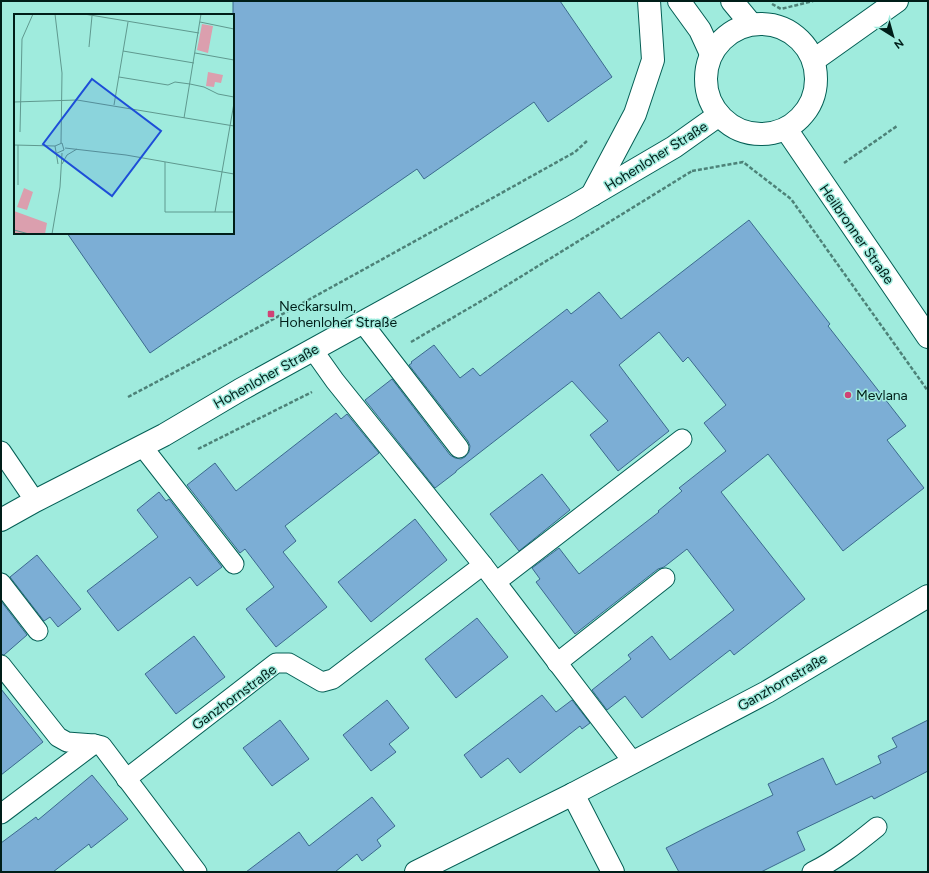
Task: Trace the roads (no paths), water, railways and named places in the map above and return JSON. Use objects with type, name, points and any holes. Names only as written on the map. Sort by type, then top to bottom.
[{"type":"street","name":"Hohenloher Straße","points":[[592,195],[635,114],[653,60],[648,1]]},
{"type":"street","points":[[680,1],[700,30],[711,54]]},
{"type":"street","points":[[732,1],[751,24]]},
{"type":"street","points":[[814,60],[897,1]]},
{"type":"street","points":[[751,24],[771,24],[789,31],[804,43],[814,60],[817,80],[813,100],[802,117],[786,129],[768,135],[750,134],[732,127],[719,115],[710,101],[706,86],[706,70],[711,54],[720,41],[734,30],[751,24]]},
{"type":"street","name":"Hohenloher Straße","points":[[1,520],[142,446],[592,195],[674,147],[719,115]]},
{"type":"street","name":"Heilbronner Straße","points":[[786,129],[928,337]]},
{"type":"street","name":"Ganzhornstraße","points":[[416,872],[574,794],[767,692],[928,596]]},
{"type":"street","points":[[574,794],[613,872]]},
{"type":"lane","points":[[362,322],[459,448]]},
{"type":"lane","points":[[313,350],[335,381],[496,582],[633,762]]},
{"type":"lane","points":[[496,582],[682,439]]},
{"type":"lane","points":[[142,446],[234,564]]},
{"type":"lane","points":[[1,451],[35,501]]},
{"type":"lane","name":"Ganzhornstraße","points":[[126,779],[276,663],[289,662],[322,682],[333,679],[482,565]]},
{"type":"lane","points":[[557,663],[665,578]]},
{"type":"lane","points":[[1,583],[38,631]]},
{"type":"lane","points":[[1,665],[58,737],[67,742],[102,746],[197,872]]},
{"type":"lane","points":[[1,814],[94,744]]},
{"type":"lane","points":[[812,872],[828,864],[877,827]]},
{"type":"place","name":"Neckarsulm, Hohenloher Straße","points":[[271,314]]},
{"type":"place","name":"Mevlana","points":[[848,395]]}]
